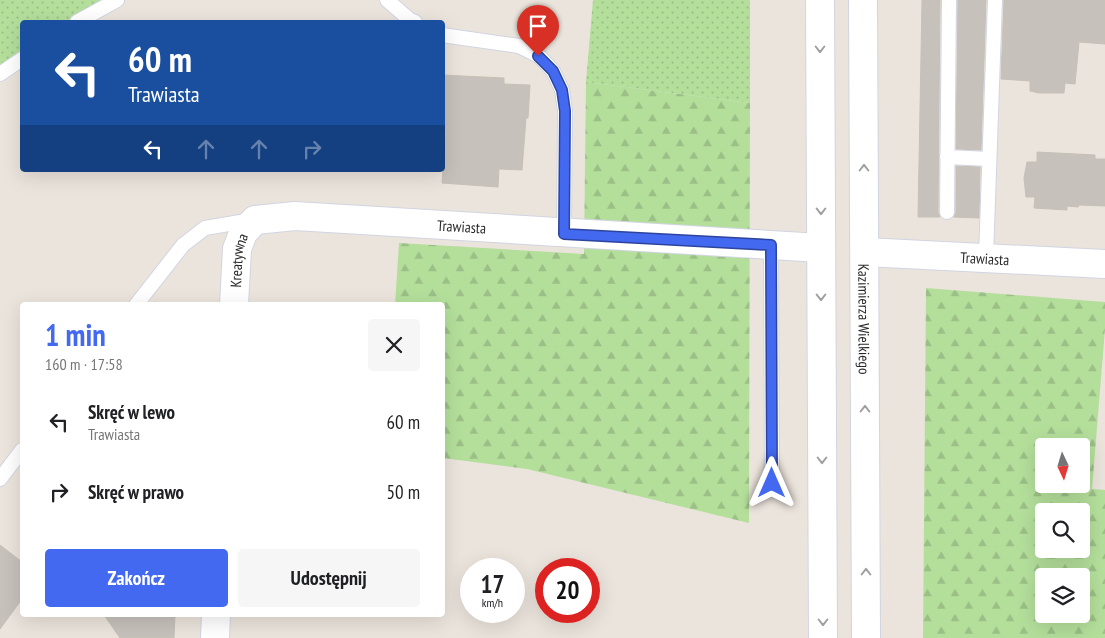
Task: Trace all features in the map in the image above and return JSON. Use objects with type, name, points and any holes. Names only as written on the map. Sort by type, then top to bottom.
[{"type":"main road","points":[[820,0],[823,638]]},
{"type":"main road","name":"Kazimierza Wielkiego","points":[[863,0],[866,638]]},
{"type":"main road","name":"Trawiasta","points":[[255,220],[295,216],[564,234],[821,248]]},
{"type":"main road","name":"Kreatywna","points":[[234,302],[237,249],[244,234],[255,220]]},
{"type":"main road","name":"Trawiasta","points":[[865,252],[1105,264]]},
{"type":"main road","points":[[215,638],[216,617]]},
{"type":"lane","points":[[82,20],[117,0]]},
{"type":"lane","points":[[387,0],[410,20]]},
{"type":"lane","points":[[947,212],[949,0]]},
{"type":"lane","points":[[986,257],[996,0]]},
{"type":"lane","points":[[445,35],[519,46],[538,56],[553,71],[562,90],[565,111],[564,234]]},
{"type":"lane","points":[[0,74],[20,60]]},
{"type":"lane","points":[[947,157],[989,158]]},
{"type":"lane","name":"Trawiasta","points":[[138,302],[183,245],[205,228],[255,220]]},
{"type":"lane","points":[[771,245],[772,483]]},
{"type":"lane","points":[[0,479],[20,453]]},
{"type":"green space","points":[[0,0],[118,0],[85,20],[20,20],[20,62],[0,75]]},
{"type":"green space","points":[[593,0],[750,0],[750,103],[586,82]]},
{"type":"green space","points":[[586,82],[750,103],[749,523],[527,469],[445,458],[445,302],[395,302],[399,243],[584,254]]},
{"type":"green space","points":[[926,288],[1105,302],[1105,329],[1092,489],[1105,490],[1105,638],[923,638]]},
{"type":"building","points":[[922,0],[940,0],[938,212],[940,217],[918,217]]},
{"type":"building","points":[[958,0],[986,0],[981,150],[956,149]]},
{"type":"building","points":[[1004,0],[1105,0],[1105,44],[1079,42],[1075,84],[1065,83],[1064,93],[1030,91],[1030,81],[1001,79]]},
{"type":"building","points":[[445,75],[504,78],[504,84],[530,85],[522,170],[499,169],[498,187],[442,183],[443,172],[445,172]]},
{"type":"building","points":[[1037,152],[1095,155],[1095,159],[1105,159],[1105,206],[1067,206],[1067,210],[1034,208],[1035,197],[1026,197],[1024,178],[1027,162],[1037,162]]},
{"type":"building","points":[[956,166],[980,167],[979,218],[954,217],[956,212]]},
{"type":"building","points":[[0,545],[20,560],[20,602],[0,629]]},
{"type":"building","points":[[105,617],[175,617],[174,638],[120,638]]},
{"type":"route","points":[[538,56],[553,71],[562,90],[565,111],[564,234],[771,245],[772,483]]}]
